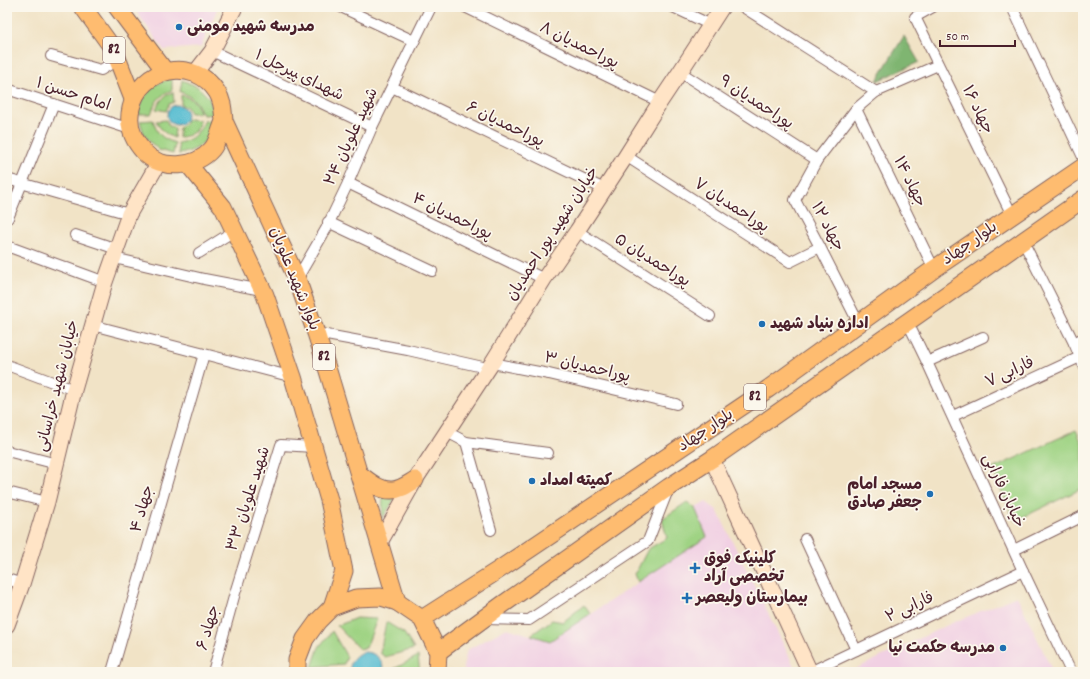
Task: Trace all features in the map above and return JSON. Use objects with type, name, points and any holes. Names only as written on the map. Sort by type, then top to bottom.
[{"type":"main road","name":"82","points":[[83,7],[114,50],[133,99]]},
{"type":"main road","name":"82","points":[[119,8],[165,71]]},
{"type":"main road","name":"82","points":[[180,70],[195,74],[208,81],[217,93],[223,106],[224,121],[213,149],[202,158],[188,164],[173,165],[159,162],[146,154],[136,142],[130,129],[129,114],[133,99],[140,86],[152,77],[165,71],[180,70]]},
{"type":"main road","name":"بلوار شهید علویان","points":[[224,121],[297,278],[316,333],[397,602]]},
{"type":"main road","name":"بلوار شهید علویان","points":[[188,164],[223,207],[265,295],[293,377],[329,500],[344,571],[332,608]]},
{"type":"main road","name":"بلوار جهاد","points":[[422,619],[497,572],[768,389],[934,269],[1083,167]]},
{"type":"main road","name":"بلوار جهاد","points":[[438,652],[668,488],[908,323],[1083,199]]},
{"type":"main road","points":[[768,389],[780,411]]},
{"type":"main road","points":[[359,474],[378,488],[391,490],[400,488],[415,480]]},
{"type":"main road","name":"82","points":[[297,672],[297,660],[305,639],[318,622],[332,608],[356,598],[381,597],[397,602],[422,619],[438,652],[437,672]]},
{"type":"street","points":[[195,74],[212,51],[235,7]]},
{"type":"street","points":[[342,7],[414,41]]},
{"type":"street","name":"شهید علویان ۲۴","points":[[297,278],[326,229],[372,128],[431,7]]},
{"type":"street","name":"پوراحمدیان ۸","points":[[465,7],[660,102]]},
{"type":"street","points":[[673,7],[711,25]]},
{"type":"street","name":"خیابان شهید پور احمدیان","points":[[379,544],[415,480],[544,279],[577,231],[722,7]]},
{"type":"street","points":[[743,7],[876,92]]},
{"type":"street","name":"جهاد ۱۶","points":[[933,7],[915,17],[1012,215]]},
{"type":"street","points":[[1012,7],[1083,157]]},
{"type":"street","name":"شهدای ‍‍‍‍‍‍پیرجل ۱","points":[[212,51],[372,128]]},
{"type":"street","points":[[51,56],[101,70],[117,60]]},
{"type":"street","name":"جهاد ۱۲","points":[[859,324],[795,200],[817,160],[856,109],[876,92],[938,65]]},
{"type":"street","name":"پوراحمدیان ۹","points":[[680,72],[817,160]]},
{"type":"street","name":"پوراحمدیان ۶","points":[[392,87],[604,189]]},
{"type":"street","name":"امام حسن ۱","points":[[7,89],[130,129]]},
{"type":"street","points":[[8,218],[54,104]]},
{"type":"street","name":"جهاد ۱۴","points":[[856,109],[934,269]]},
{"type":"street","name":"پوراحمدیان ۷","points":[[626,156],[790,262],[820,246]]},
{"type":"street","name":"خیابان شهید خراسانی","points":[[7,625],[22,584],[47,502],[74,390],[105,282],[129,214],[159,162]]},
{"type":"street","points":[[7,179],[129,214]]},
{"type":"street","name":"پوراحمدیان ۴","points":[[348,182],[544,279]]},
{"type":"street","points":[[328,222],[432,271]]},
{"type":"street","points":[[199,253],[234,231]]},
{"type":"street","name":"پوراحمدیان ۵","points":[[577,231],[710,316]]},
{"type":"street","points":[[75,235],[115,254],[204,279],[262,290]]},
{"type":"street","points":[[1023,241],[1078,341],[1081,361]]},
{"type":"street","points":[[7,246],[105,282]]},
{"type":"street","name":"خیابان فارابی","points":[[908,323],[1071,672]]},
{"type":"street","points":[[92,325],[293,377]]},
{"type":"street","name":"پوراحمدیان ۳","points":[[316,333],[489,366],[549,374],[676,404]]},
{"type":"street","points":[[927,362],[983,337]]},
{"type":"street","name":"جهاد ۴","points":[[112,672],[204,354]]},
{"type":"street","name":"فارابی ۷","points":[[952,416],[1081,361]]},
{"type":"street","points":[[7,365],[74,390]]},
{"type":"street","points":[[447,432],[466,442],[548,453]]},
{"type":"street","points":[[466,442],[491,530]]},
{"type":"street","name":"شهید علویان ۳۳","points":[[235,593],[282,445],[313,446]]},
{"type":"street","points":[[7,451],[57,464]]},
{"type":"street","points":[[712,459],[810,672]]},
{"type":"street","points":[[484,619],[529,620],[648,541],[668,488]]},
{"type":"street","points":[[7,492],[47,502]]},
{"type":"street","points":[[1014,550],[1083,516]]},
{"type":"street","points":[[805,539],[856,650]]},
{"type":"street","name":"فارابی ۲","points":[[810,672],[1023,571]]},
{"type":"street","points":[[7,579],[22,584]]},
{"type":"street","name":"جهاد ۶","points":[[213,672],[235,593]]},
{"type":"shaded area","name":"مدرسه شهید مومنی","points":[[133,7],[218,7],[201,47],[164,50]]},
{"type":"shaded area","name":"بیمارستان ولیعصر","points":[[706,502],[717,510],[797,672],[465,672],[463,667],[467,650],[507,628],[550,641],[706,537],[695,508]]},
{"type":"shaded area","name":"مدرسه حکمت نیا","points":[[1017,596],[1053,672],[849,672],[952,623]]},
{"type":"green space","points":[[904,36],[919,62],[877,81],[886,65]]},
{"type":"green space","points":[[172,78],[172,90],[158,99],[151,114],[138,114],[142,100],[154,85]]},
{"type":"green space","points":[[182,80],[198,87],[209,98],[214,114],[203,115],[199,106],[194,100],[188,95],[180,92]]},
{"type":"green space","points":[[173,92],[174,102],[169,104],[166,111],[156,109],[159,103],[167,95]]},
{"type":"green space","points":[[181,95],[194,101],[200,113],[190,113],[187,107],[181,105]]},
{"type":"green space","points":[[188,119],[200,120],[197,130],[189,135],[179,138],[179,128],[185,124]]},
{"type":"green space","points":[[153,120],[160,135],[175,143],[173,154],[159,150],[144,134],[140,121]]},
{"type":"green space","points":[[166,120],[169,126],[175,129],[174,138],[168,135],[156,121]]},
{"type":"green space","points":[[205,120],[214,122],[202,144],[193,150],[179,154],[178,143],[192,138],[200,129]]},
{"type":"green space","points":[[1076,430],[1083,445],[1083,488],[1015,521],[992,469]]},
{"type":"green space","points":[[383,496],[396,497],[382,519]]},
{"type":"green space","points":[[687,502],[695,508],[707,537],[638,582],[635,574],[648,549],[667,538],[662,519]]},
{"type":"green space","points":[[584,605],[590,614],[550,641],[531,635],[552,620],[563,622]]},
{"type":"green space","points":[[356,618],[377,619],[366,648],[359,649],[337,626]]},
{"type":"green space","points":[[386,622],[404,633],[414,649],[385,657],[380,653]]},
{"type":"green space","points":[[332,631],[347,657],[344,664],[312,667],[319,647]]},
{"type":"green space","points":[[418,656],[420,672],[390,672],[390,671]]},
{"type":"water","points":[[173,105],[181,105],[187,111],[187,119],[181,125],[173,125],[167,119],[167,111]]},
{"type":"water","points":[[363,652],[371,653],[378,657],[382,663],[383,672],[350,672],[350,665],[353,659]]},
{"type":"place","name":"مدرسه شهید مومنی","points":[[179,27]]},
{"type":"place","name":"اداره بنیاد شهید","points":[[762,324]]},
{"type":"place","name":"کمیته امداد","points":[[532,481]]},
{"type":"place","name":"مسجد امام جعفر صادق","points":[[930,494]]},
{"type":"place","name":"کلینیک فوق تخصصی آراد","points":[[695,568]]},
{"type":"place","name":"بیمارستان ولیعصر","points":[[687,598]]},
{"type":"place","name":"مدرسه حکمت نیا","points":[[1003,648]]}]
